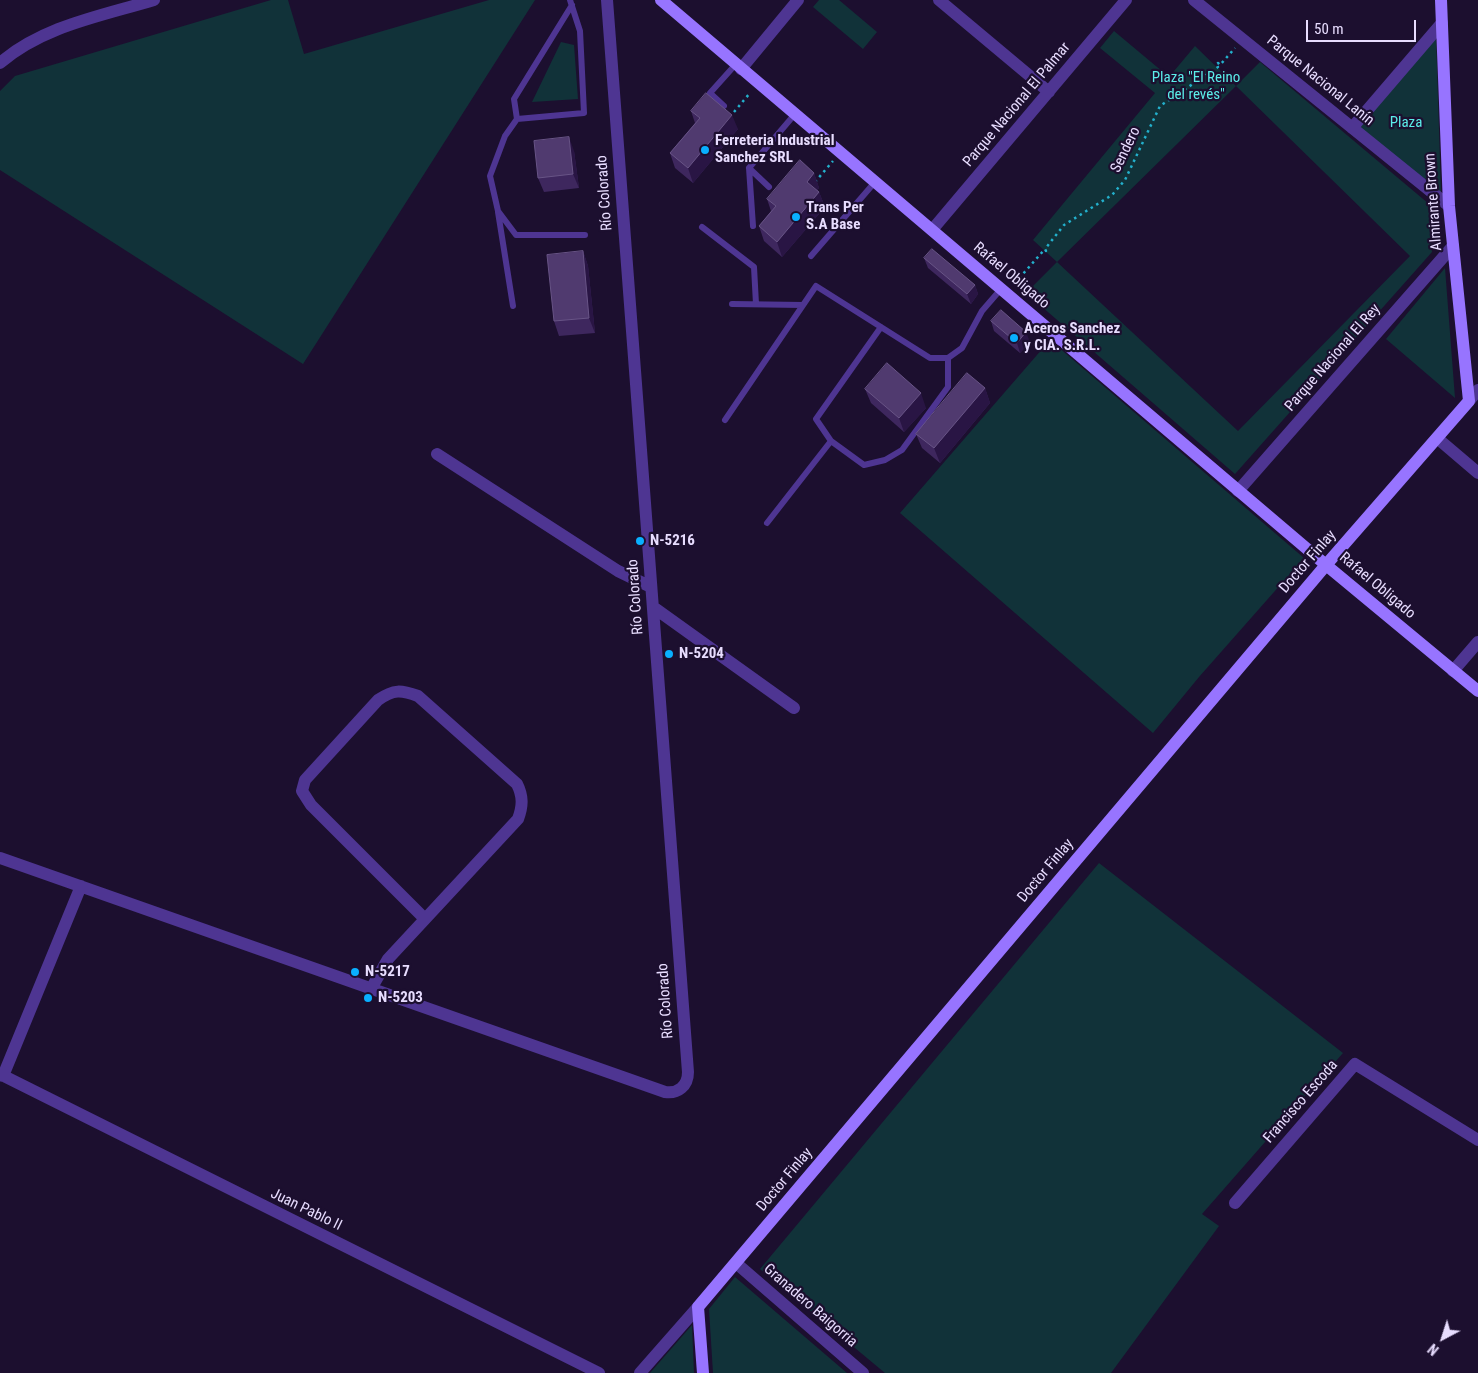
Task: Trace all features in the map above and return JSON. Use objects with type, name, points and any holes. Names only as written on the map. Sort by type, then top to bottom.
[{"type":"street","points":[[0,63],[13,52],[30,42],[64,27],[154,0]]},
{"type":"street","name":"Río Colorado","points":[[371,989],[665,1092],[673,1093],[681,1089],[687,1081],[688,1072],[607,0]]},
{"type":"street","name":"Rafael Obligado","points":[[661,0],[1326,565],[1478,691]]},
{"type":"street","points":[[739,66],[798,0]]},
{"type":"street","points":[[939,0],[1049,92]]},
{"type":"street","name":"Parque Nacional El Palmar","points":[[932,230],[1126,0]]},
{"type":"street","name":"Parque Nacional Lanín","points":[[1194,0],[1449,206]]},
{"type":"street","name":"Almirante Brown","points":[[1441,0],[1449,206],[1469,400]]},
{"type":"street","points":[[1352,128],[1442,23]]},
{"type":"street","name":"Parque Nacional El Rey","points":[[1238,490],[1453,246]]},
{"type":"street","name":"Doctor Finlay","points":[[640,1373],[736,1263],[1326,565],[1478,390]]},
{"type":"street","points":[[1437,438],[1478,473]]},
{"type":"street","points":[[437,454],[618,571],[651,587]]},
{"type":"street","points":[[653,607],[794,708]]},
{"type":"street","points":[[1453,671],[1478,642]]},
{"type":"street","points":[[0,858],[371,989],[388,959],[425,919],[518,818],[522,808],[522,794],[517,784],[418,696],[403,690],[387,693],[378,700],[305,780],[302,791],[311,805],[425,919]]},
{"type":"street","points":[[2,1075],[81,886]]},
{"type":"street","name":"Francisco Escoda","points":[[1235,1203],[1355,1064],[1478,1140]]},
{"type":"street","name":"Juan Pablo II","points":[[2,1075],[599,1373]]},
{"type":"street","name":"Granadero Baigorria","points":[[736,1263],[864,1373]]},
{"type":"street","points":[[698,1307],[703,1373]]},
{"type":"lane","points":[[513,306],[498,211],[490,176],[505,136],[518,119],[584,113],[580,31],[571,2]]},
{"type":"lane","points":[[518,119],[514,99],[571,2]]},
{"type":"lane","points":[[724,106],[710,93],[739,66]]},
{"type":"lane","points":[[753,226],[749,168],[795,114]]},
{"type":"lane","points":[[749,168],[769,187]]},
{"type":"lane","points":[[811,256],[875,182]]},
{"type":"lane","points":[[498,211],[516,235],[585,235]]},
{"type":"lane","points":[[702,227],[754,267],[756,304]]},
{"type":"lane","points":[[725,420],[816,286],[930,358],[948,358],[962,348],[982,311],[1004,291]]},
{"type":"lane","points":[[732,304],[803,305]]},
{"type":"lane","points":[[881,327],[816,419],[831,441],[864,465],[885,460],[902,450],[948,387],[948,358]]},
{"type":"lane","points":[[767,523],[831,441]]},
{"type":"path","name":"Sendero","points":[[1004,291],[1044,250],[1046,251],[1045,249],[1064,225],[1112,195],[1125,180],[1160,106],[1218,67],[1216,65],[1220,65],[1243,40]]},
{"type":"path","points":[[733,113],[758,83]]},
{"type":"path","points":[[814,183],[840,152]]},
{"type":"green space","points":[[271,0],[288,0],[304,54],[489,0],[535,0],[303,364],[0,170],[0,91],[15,76]]},
{"type":"green space","points":[[819,0],[839,0],[877,32],[863,49],[813,7]]},
{"type":"green space","name":"Plaza \"El Reino del revés\"","points":[[1114,31],[1169,77],[1195,46],[1236,86],[1057,262],[1033,240],[1155,93],[1100,48]]},
{"type":"green space","name":"Plaza","points":[[1436,35],[1441,193],[1357,128]]},
{"type":"green space","points":[[561,42],[574,45],[578,99],[532,102]]},
{"type":"green space","points":[[1260,62],[1429,204],[1432,252],[1235,474],[1026,293],[1057,262],[1238,431],[1410,256],[1236,86]]},
{"type":"green space","points":[[1445,268],[1455,398],[1386,339]]},
{"type":"green space","points":[[1050,340],[1304,558],[1199,677],[1153,733],[900,513]]},
{"type":"green space","points":[[1099,863],[1343,1053],[1202,1214],[1219,1226],[1111,1373],[885,1373],[760,1269]]},
{"type":"green space","points":[[735,1277],[847,1373],[713,1373],[709,1309]]},
{"type":"green space","points":[[692,1325],[694,1373],[650,1373]]},
{"type":"building","points":[[706,93],[732,115],[688,168],[670,153],[700,118],[691,111]]},
{"type":"building","points":[[569,137],[573,174],[538,178],[534,141]]},
{"type":"building","points":[[800,160],[814,173],[807,182],[819,192],[777,242],[759,226],[776,206],[767,199]]},
{"type":"building","points":[[932,249],[975,285],[967,294],[924,258]]},
{"type":"building","points":[[583,251],[589,318],[554,321],[547,255]]},
{"type":"building","points":[[1001,310],[1026,332],[1017,343],[991,321]]},
{"type":"building","points":[[887,363],[921,393],[899,418],[865,389]]},
{"type":"building","points":[[967,373],[985,388],[934,448],[916,434]]},
{"type":"place","name":"Ferreteria Industrial Sanchez SRL","points":[[705,150]]},
{"type":"place","name":"Trans Per S.A Base","points":[[796,217]]},
{"type":"place","name":"Aceros Sanchez y CIA. S.R.L.","points":[[1014,338]]},
{"type":"place","name":"N-5216","points":[[640,541]]},
{"type":"place","name":"N-5204","points":[[669,654]]},
{"type":"place","name":"N-5217","points":[[355,972]]},
{"type":"place","name":"N-5203","points":[[368,998]]}]
